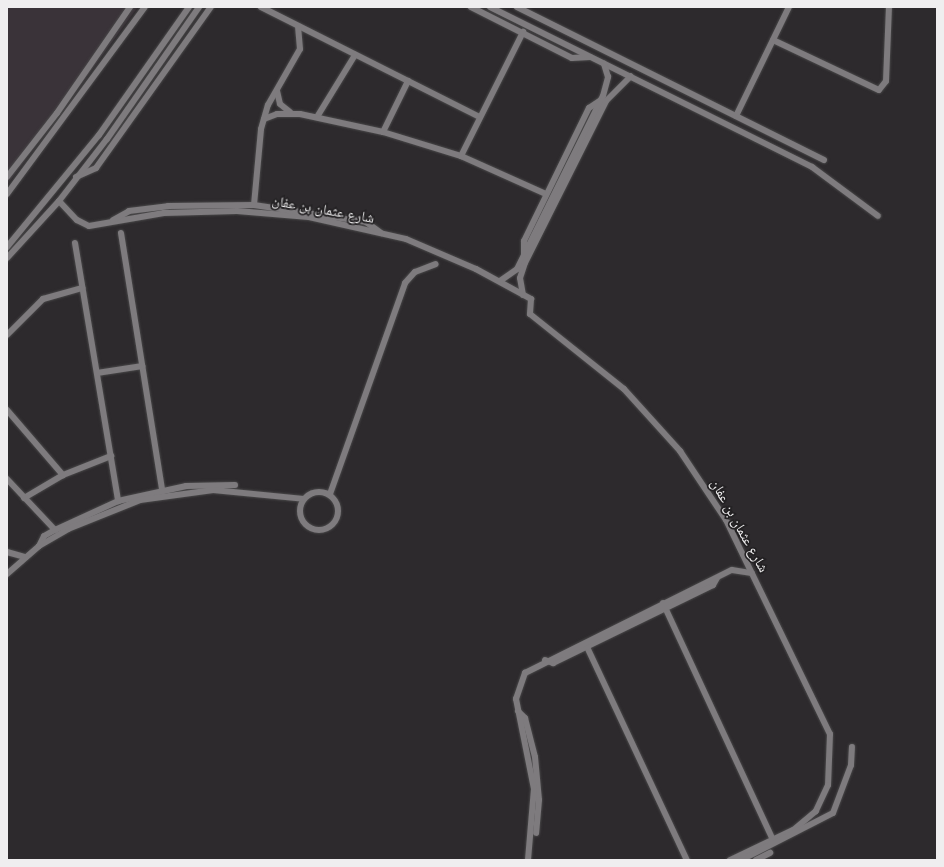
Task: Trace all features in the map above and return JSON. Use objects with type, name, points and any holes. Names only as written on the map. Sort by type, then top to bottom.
[{"type":"street","points":[[7,177],[57,114],[130,7]]},
{"type":"street","points":[[7,194],[145,7]]},
{"type":"street","points":[[7,247],[69,174],[150,65],[189,7]]},
{"type":"street","points":[[7,258],[60,200],[157,70],[199,7]]},
{"type":"street","points":[[76,177],[96,168],[212,7]]},
{"type":"street","points":[[261,7],[480,117]]},
{"type":"street","points":[[471,7],[572,58],[590,57]]},
{"type":"street","points":[[491,7],[812,167],[878,216]]},
{"type":"street","points":[[504,14],[505,7]]},
{"type":"street","points":[[517,7],[824,160]]},
{"type":"street","points":[[736,116],[789,7]]},
{"type":"street","points":[[773,40],[879,90],[886,81],[889,7]]},
{"type":"street","points":[[254,205],[264,119],[301,45],[298,26]]},
{"type":"street","points":[[461,156],[523,32]]},
{"type":"street","points":[[160,50],[167,55]]},
{"type":"street","points":[[318,117],[355,55]]},
{"type":"street","points":[[500,282],[515,272],[601,100],[608,82],[604,64]]},
{"type":"street","points":[[150,65],[157,70]]},
{"type":"street","points":[[523,295],[520,278],[525,263],[606,101],[631,76]]},
{"type":"street","points":[[383,132],[408,82]]},
{"type":"street","points":[[277,91],[280,104],[291,113]]},
{"type":"street","points":[[524,254],[524,241],[588,108],[601,100]]},
{"type":"street","points":[[264,119],[291,113],[318,117],[383,132],[461,156],[546,194]]},
{"type":"street","name":"شارع عثمان بن عفان","points":[[60,200],[83,224],[96,226],[112,221],[164,213],[237,211],[309,217],[381,232],[430,248],[500,282],[531,299],[530,314],[604,370],[662,430],[712,496],[752,573],[830,734],[826,792],[816,811],[794,832]]},
{"type":"street","points":[[112,221],[124,213],[156,207],[254,205],[340,216],[371,223],[381,232]]},
{"type":"street","points":[[121,233],[162,490]]},
{"type":"street","points":[[74,243],[118,501]]},
{"type":"street","points":[[304,499],[301,509],[303,520],[319,531],[337,519],[338,510],[330,494],[405,283],[415,272],[436,264]]},
{"type":"street","points":[[7,335],[44,299],[82,288]]},
{"type":"street","points":[[97,374],[142,366]]},
{"type":"street","points":[[7,410],[64,475]]},
{"type":"street","points":[[24,498],[64,475],[111,456]]},
{"type":"street","points":[[7,479],[54,530]]},
{"type":"street","points":[[39,546],[44,536],[54,530],[118,501],[162,490],[235,485]]},
{"type":"street","points":[[7,574],[39,546],[104,512],[165,495],[224,490],[304,499],[319,491],[330,494]]},
{"type":"street","points":[[7,552],[25,557]]},
{"type":"street","points":[[528,860],[534,789],[516,695],[523,676],[545,660],[713,585],[717,578],[735,570],[752,573]]},
{"type":"street","points":[[545,660],[553,663],[665,606]]},
{"type":"street","points":[[665,606],[773,840]]},
{"type":"street","points":[[587,647],[687,860]]},
{"type":"street","points":[[518,711],[525,718],[537,773],[538,812],[532,860]]},
{"type":"street","points":[[730,860],[773,840],[827,819],[836,810],[851,765],[852,747]]},
{"type":"street","points":[[741,860],[794,832]]},
{"type":"street","points":[[756,860],[770,853]]},
{"type":"shaded area","points":[[7,7],[138,7],[7,185]]}]
